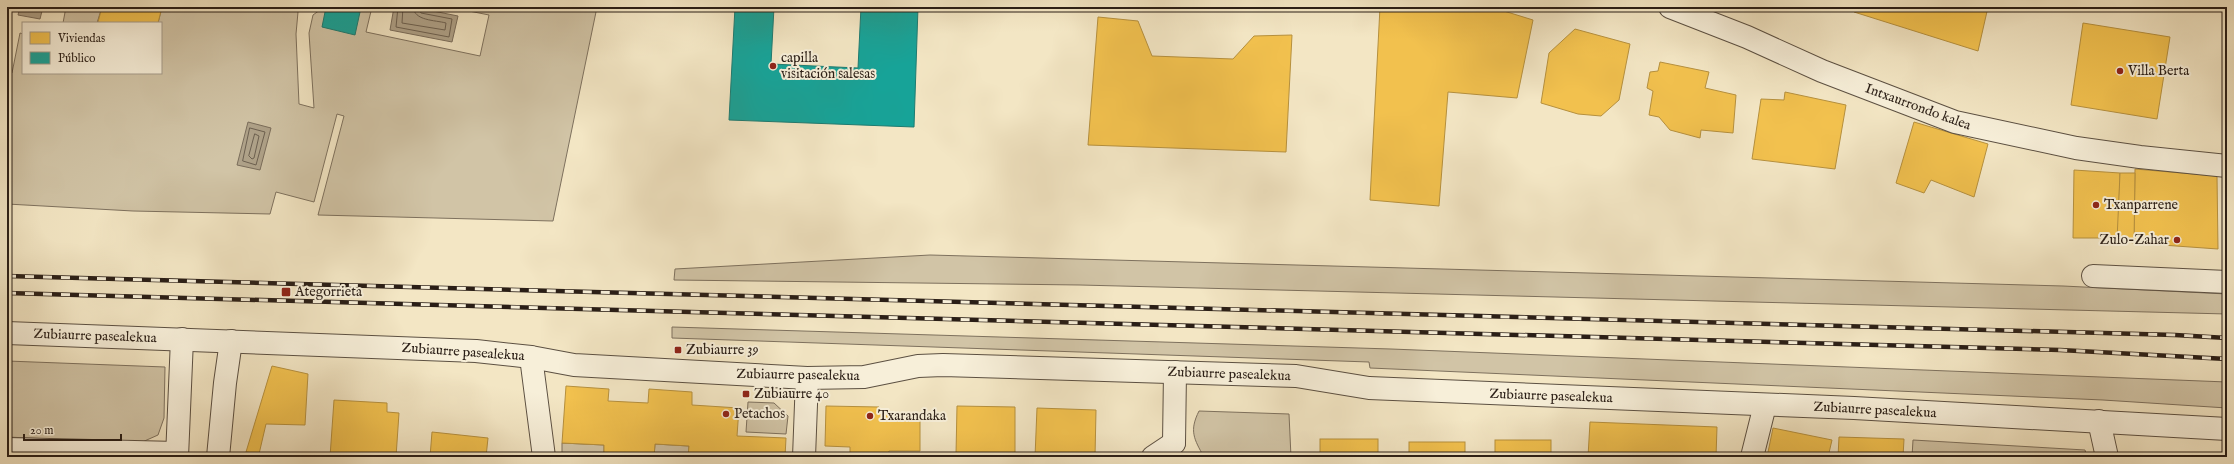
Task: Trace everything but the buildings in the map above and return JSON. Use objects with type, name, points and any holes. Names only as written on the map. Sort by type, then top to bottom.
[{"type":"street","name":"Intxaurrondo kalea","points":[[1670,7],[1747,37],[1822,71],[1955,122],[2076,148],[2140,157],[2227,166]]},
{"type":"street","points":[[2093,276],[2227,282]]},
{"type":"street","name":"Zubiaurre pasealekua","points":[[7,333],[476,351],[531,357],[574,365],[807,378],[864,377],[896,369],[944,365],[1296,376],[1369,388],[1765,404],[2227,429]]},
{"type":"street","points":[[7,449],[177,455],[182,340]]},
{"type":"street","points":[[218,457],[225,383],[231,341]]},
{"type":"street","points":[[531,357],[544,457]]},
{"type":"street","points":[[1153,457],[1178,450],[1175,372]]},
{"type":"street","points":[[804,457],[807,378]]},
{"type":"street","points":[[1752,457],[1765,404]]},
{"type":"street","points":[[2099,421],[2107,457]]},
{"type":"shaded area","points":[[66,7],[102,7],[97,22],[63,22]]},
{"type":"shaded area","points":[[162,7],[303,7],[298,12],[296,34],[299,104],[314,108],[309,33],[313,15],[324,7],[372,7],[366,32],[480,56],[489,15],[449,7],[597,7],[553,221],[318,215],[344,116],[337,114],[314,202],[276,192],[270,214],[133,211],[7,204],[7,72],[12,73],[20,33],[22,34],[22,74],[162,74],[162,22],[158,22]]},
{"type":"shaded area","points":[[930,255],[2063,286],[2227,294],[2227,314],[1080,285],[674,280],[675,269]]},
{"type":"shaded area","points":[[672,327],[1391,349],[2227,382],[2227,408],[2103,400],[1370,368],[1369,362],[672,338]]},
{"type":"shaded area","points":[[7,361],[165,367],[164,418],[158,435],[140,443],[7,437]]},
{"type":"shaded area","points":[[748,402],[774,403],[788,416],[786,434],[746,432]]},
{"type":"shaded area","points":[[1199,411],[1289,414],[1291,457],[1204,457],[1194,435],[1194,424]]},
{"type":"shaded area","points":[[1913,440],[2085,450],[2087,457],[1912,457]]},
{"type":"shaded area","points":[[562,443],[604,445],[604,457],[558,457],[558,455],[562,455]]},
{"type":"shaded area","points":[[655,444],[689,446],[688,457],[654,457]]},
{"type":"water","points":[[20,7],[43,7],[40,19],[18,15]]},
{"type":"water","points":[[394,7],[413,7],[458,16],[452,42],[390,30]]},
{"type":"water","points":[[248,122],[271,128],[260,170],[237,165]]},
{"type":"railway","points":[[7,276],[2175,335],[2227,338]]},
{"type":"railway","points":[[7,293],[2060,350],[2227,359]]},
{"type":"place","name":"capilla visitación salesas","points":[[773,66]]},
{"type":"place","name":"Villa Berta","points":[[2120,71]]},
{"type":"place","name":"Txanparrene","points":[[2096,205]]},
{"type":"place","name":"Zulo-Zahar","points":[[2177,240]]},
{"type":"place","name":"Ategorrieta","points":[[286,292]]},
{"type":"place","name":"Zubiaurre 39","points":[[678,350]]},
{"type":"place","name":"Zubiaurre 40","points":[[746,394]]},
{"type":"place","name":"Petachos","points":[[726,414]]},
{"type":"place","name":"Txarandaka","points":[[870,416]]}]
